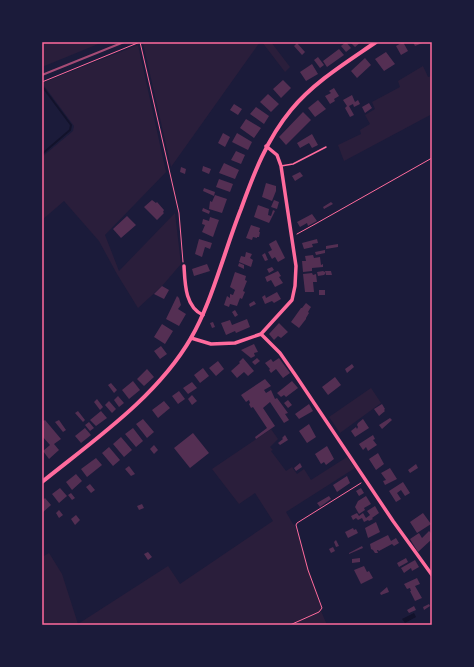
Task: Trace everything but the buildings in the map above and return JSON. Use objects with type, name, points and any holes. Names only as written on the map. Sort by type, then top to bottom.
[{"type":"street","points":[[42,482],[145,397],[178,358],[191,338],[213,292],[225,252],[254,171],[266,146],[292,108],[317,84],[376,42]]},
{"type":"street","points":[[191,338],[211,344],[235,342],[261,334],[292,300],[295,286],[296,266],[281,166],[277,155],[266,146]]},
{"type":"street","points":[[184,266],[189,298],[197,312],[203,315]]},
{"type":"street","points":[[261,334],[280,353],[393,521],[432,575]]},
{"type":"lane","points":[[281,166],[294,164],[326,146]]},
{"type":"path","points":[[42,82],[140,42],[180,213],[184,266]]},
{"type":"path","points":[[291,236],[317,224],[432,158]]},
{"type":"path","points":[[290,625],[319,612],[322,608],[296,530],[297,523],[366,480]]},
{"type":"shaded area","points":[[42,42],[103,42],[42,67]]},
{"type":"shaded area","points":[[260,42],[171,167],[143,43]]},
{"type":"shaded area","points":[[262,42],[271,42],[290,67],[285,72]]},
{"type":"shaded area","points":[[138,45],[166,172],[105,235],[119,271],[175,213],[181,264],[162,286],[138,308],[99,241],[64,201],[42,220],[42,157],[73,131],[74,126],[42,83]]},
{"type":"shaded area","points":[[423,66],[428,77],[432,76],[432,114],[344,161],[338,145],[361,134],[360,130],[370,124],[365,115],[375,109],[372,102],[400,87],[398,81]]},
{"type":"shaded area","points":[[371,388],[381,403],[340,433],[329,417]]},
{"type":"shaded area","points":[[271,429],[278,439],[270,447],[273,450],[271,451],[286,471],[292,467],[297,474],[304,469],[311,480],[347,457],[355,468],[286,512],[295,526],[322,610],[321,611],[327,625],[42,625],[42,557],[49,553],[62,574],[78,624],[168,566],[180,584],[273,521],[255,493],[239,504],[212,469]]},
{"type":"shaded area","points":[[414,613],[416,617],[405,623],[402,619]]},
{"type":"waterway","points":[[42,86],[71,125],[70,130],[42,154]]},
{"type":"railway","points":[[42,75],[124,42]]}]
